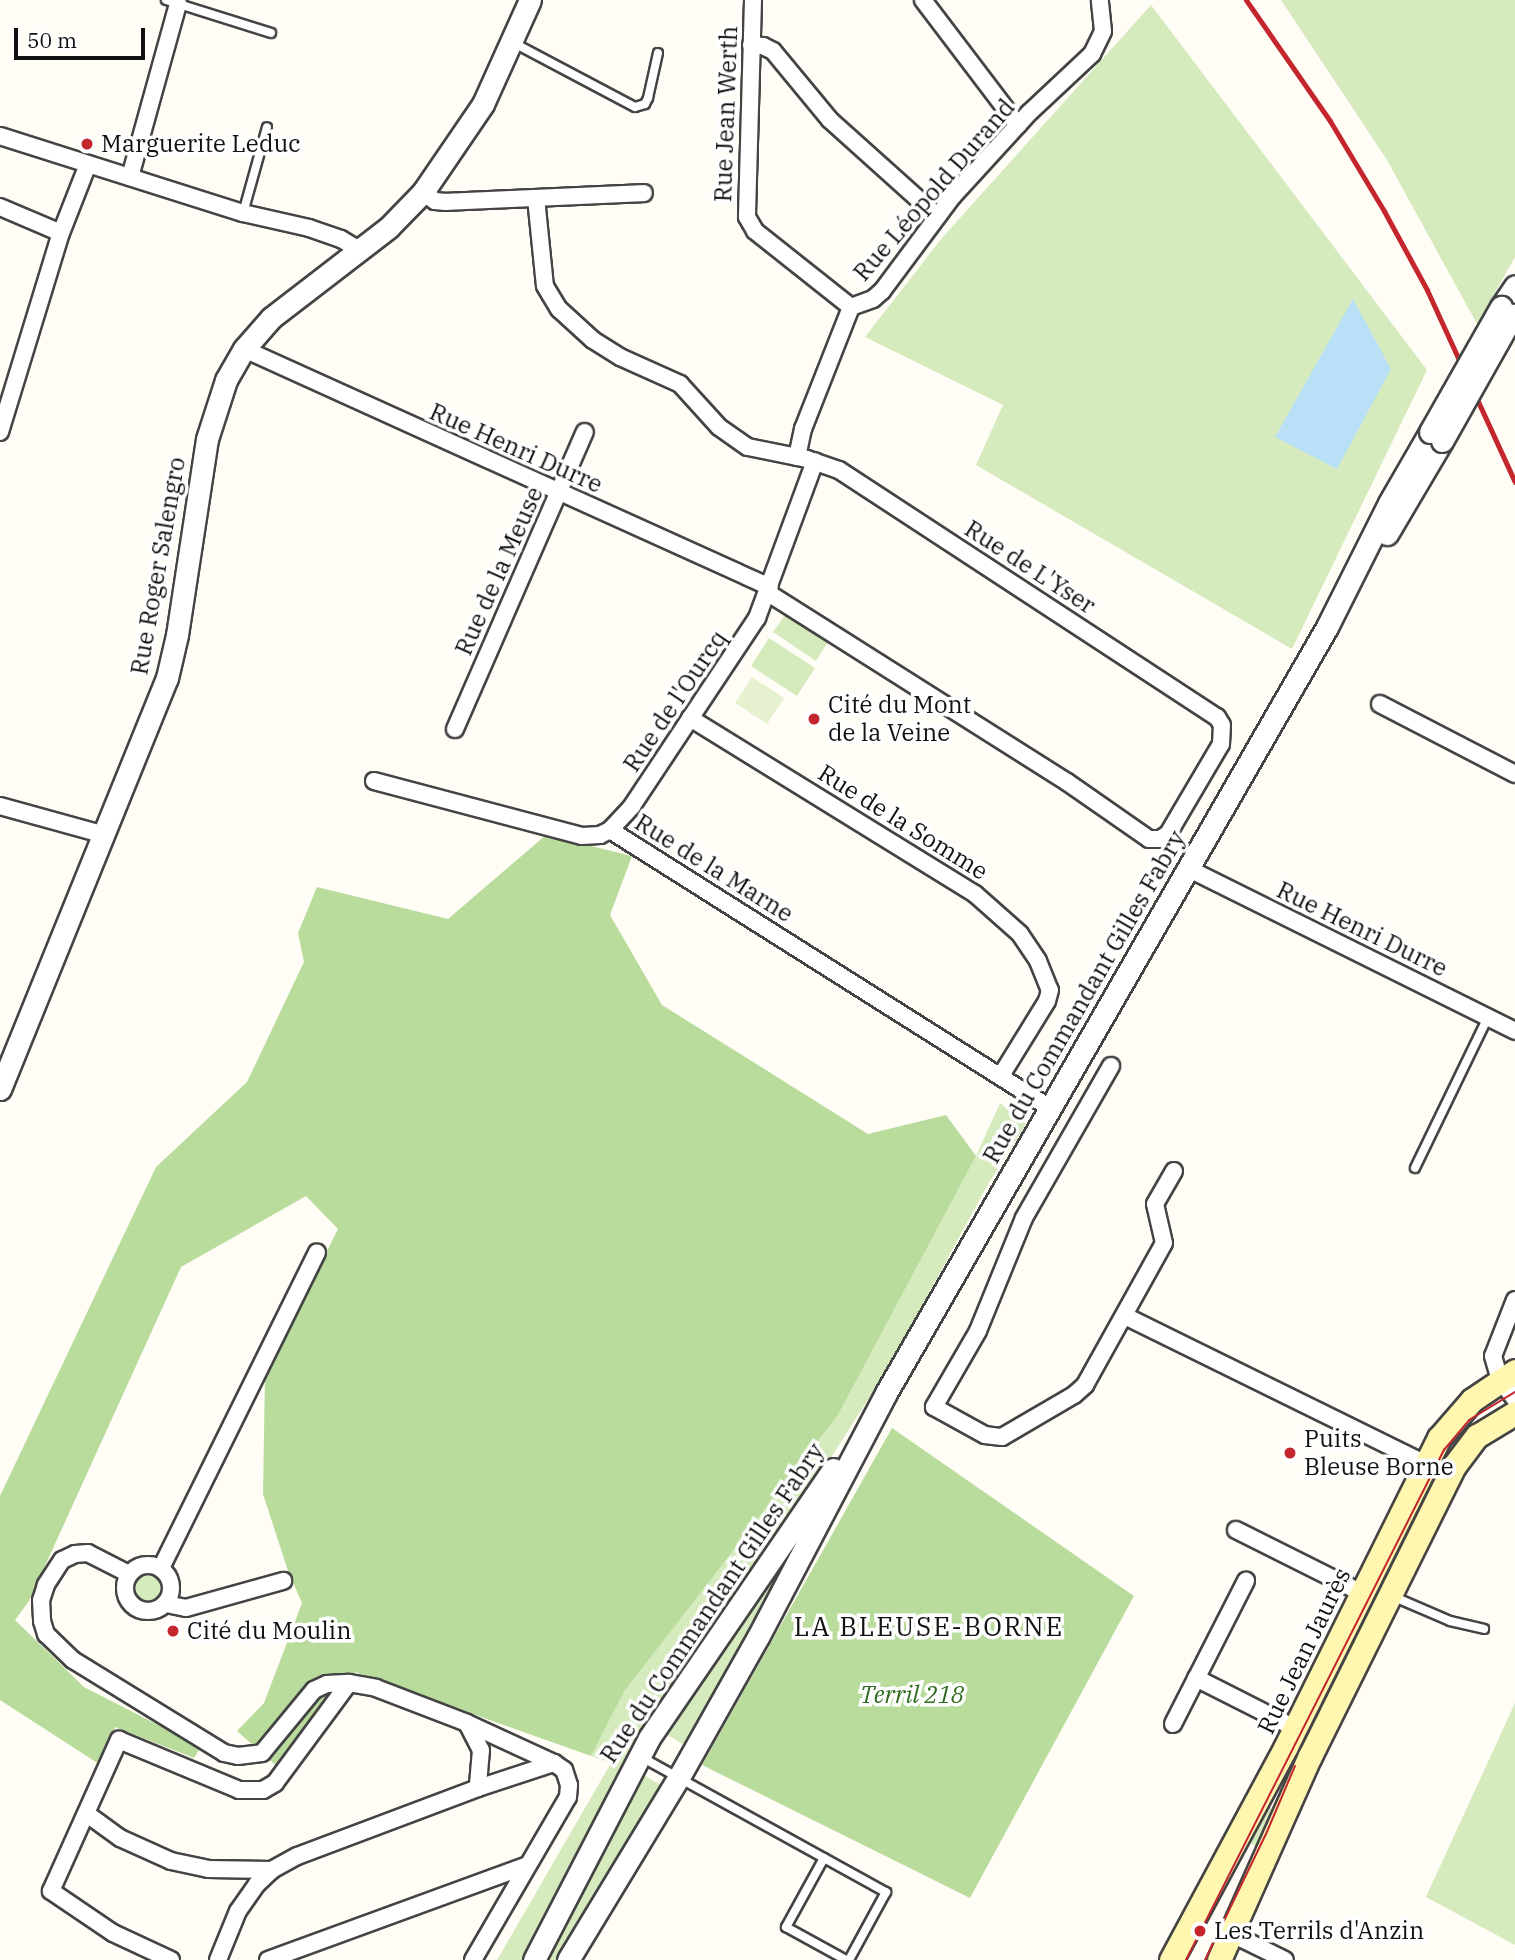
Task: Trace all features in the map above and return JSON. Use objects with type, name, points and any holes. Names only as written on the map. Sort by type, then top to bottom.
[{"type":"main road","name":"Rue Jean Jaurès","points":[[1171,1960],[1295,1728],[1448,1424],[1472,1400],[1507,1376]]},
{"type":"main road","points":[[1219,1960],[1310,1756],[1462,1454],[1485,1430],[1515,1413]]},
{"type":"street","name":"Rue Roger Salengro","points":[[0,1089],[105,835],[169,670],[207,439],[219,397],[244,349],[271,318],[389,227],[423,192],[484,104],[530,0]]},
{"type":"street","name":"Rue Jean Werth","points":[[753,0],[745,204],[749,223],[851,307]]},
{"type":"street","points":[[923,0],[1018,125]]},
{"type":"street","name":"Rue Léopold Durand","points":[[797,457],[803,429],[851,307],[873,299],[882,291],[937,216],[1018,125],[1097,47],[1103,31],[1100,0]]},
{"type":"street","points":[[130,177],[172,2]]},
{"type":"street","points":[[751,45],[763,46],[773,51],[830,120],[937,216]]},
{"type":"street","points":[[0,136],[243,213],[335,236],[359,250]]},
{"type":"street","points":[[0,432],[61,233],[88,163]]},
{"type":"street","points":[[423,192],[435,201],[446,202],[644,193]]},
{"type":"street","name":"Rue de L'Yser","points":[[536,198],[543,279],[552,299],[565,315],[611,352],[680,384],[719,427],[740,442],[766,453],[815,461],[839,470],[1217,717],[1223,729],[1221,744],[1164,837]]},
{"type":"street","points":[[0,207],[61,233]]},
{"type":"street","name":"Rue du Commandant Gilles Fabry","points":[[568,1960],[679,1777],[758,1637],[886,1393],[1327,627],[1389,503],[1436,436],[1510,311],[1515,286]]},
{"type":"street","name":"Rue Henri Durre","points":[[244,349],[769,590],[1067,782],[1138,833],[1155,840],[1164,837]]},
{"type":"street","name":"Rue de la Meuse","points":[[455,729],[585,432]]},
{"type":"street","name":"Rue de l'Ourcq","points":[[610,830],[632,806],[753,625],[769,590],[815,461]]},
{"type":"street","points":[[1380,704],[1515,774]]},
{"type":"street","name":"Rue de la Somme","points":[[690,718],[990,904],[1013,926],[1034,953],[1049,985],[1047,1001],[1000,1077]]},
{"type":"street","name":"Rue de la Marne","points":[[374,781],[582,836],[600,835],[610,830],[1050,1108]]},
{"type":"street","points":[[0,806],[105,835]]},
{"type":"street","name":"Rue Henri Durre","points":[[1189,869],[1515,1031]]},
{"type":"street","points":[[1111,1066],[1024,1218],[978,1331],[934,1407],[990,1437],[1008,1435],[1085,1385],[1164,1243],[1155,1204],[1174,1171]]},
{"type":"street","points":[[161,1568],[317,1252]]},
{"type":"street","points":[[1515,1300],[1494,1348],[1493,1362],[1507,1376],[1515,1399]]},
{"type":"street","points":[[1125,1316],[1426,1464]]},
{"type":"street","points":[[1494,1348],[1515,1326]]},
{"type":"street","name":"Rue du Commandant Gilles Fabry","points":[[534,1960],[639,1755],[718,1635],[886,1393]]},
{"type":"street","points":[[1236,1530],[1362,1593]]},
{"type":"street","points":[[130,1574],[88,1553],[75,1554],[62,1560],[46,1585],[41,1600],[46,1634],[73,1660],[224,1753],[238,1756],[262,1753],[314,1690],[327,1684],[349,1683],[376,1688],[467,1723],[554,1763],[567,1774],[568,1797],[473,1960]]},
{"type":"street","points":[[166,1604],[172,1587],[161,1568],[144,1565],[130,1574],[125,1592],[134,1608],[149,1612],[166,1604],[186,1608],[283,1581]]},
{"type":"street","points":[[1173,1724],[1246,1581]]},
{"type":"street","points":[[1196,1678],[1295,1728]]},
{"type":"street","points":[[171,1960],[113,1933],[51,1891],[119,1740],[239,1790],[254,1792],[269,1788],[349,1683]]},
{"type":"street","points":[[467,1723],[481,1750],[478,1788]]},
{"type":"street","points":[[222,1959],[238,1911],[257,1884],[272,1870],[297,1856],[478,1788],[554,1763]]},
{"type":"street","points":[[87,1814],[120,1838],[171,1861],[208,1869],[272,1870]]},
{"type":"street","points":[[268,1960],[527,1864]]},
{"type":"street","points":[[1230,1933],[1284,1960]]},
{"type":"lane","points":[[172,2],[271,33]]},
{"type":"lane","points":[[512,42],[635,107],[645,104],[648,98],[658,53]]},
{"type":"lane","points":[[243,213],[267,127]]},
{"type":"lane","points":[[1415,1168],[1488,1017]]},
{"type":"lane","points":[[1390,1595],[1450,1621],[1484,1629]]},
{"type":"lane","points":[[639,1755],[886,1892],[847,1960],[786,1927],[824,1858]]},
{"type":"green space","points":[[1281,0],[1515,0],[1515,257],[1477,324],[1387,160]]},
{"type":"green space","points":[[1151,5],[1427,370],[1292,649],[976,465],[1003,405],[865,337],[942,238]]},
{"type":"green space","points":[[785,615],[828,642],[816,661],[773,632]]},
{"type":"green space","points":[[769,638],[815,668],[797,696],[751,666]]},
{"type":"green space","points":[[752,677],[784,698],[767,724],[735,703]]},
{"type":"green space","points":[[546,835],[632,856],[610,915],[662,1005],[868,1134],[946,1115],[976,1156],[838,1415],[624,1692],[591,1756],[355,1672],[280,1769],[237,1731],[264,1703],[302,1603],[288,1571],[263,1494],[265,1375],[338,1229],[306,1196],[181,1267],[29,1601],[15,1620],[84,1687],[201,1747],[194,1758],[115,1727],[102,1766],[0,1700],[0,1496],[156,1167],[247,1082],[304,962],[298,933],[317,887],[448,919]]},
{"type":"green space","points":[[1000,1103],[1026,1124],[987,1186],[888,1368],[799,1508],[635,1738],[522,1960],[497,1960],[611,1763],[591,1756],[624,1692],[838,1415],[976,1156]]},
{"type":"green space","name":"Terril 218","points":[[892,1428],[1134,1596],[970,1898],[702,1765]]},
{"type":"green space","points":[[792,1545],[799,1550],[687,1747],[661,1731]]},
{"type":"green space","points":[[148,1574],[158,1578],[162,1588],[158,1598],[148,1602],[138,1598],[134,1588],[138,1578]]},
{"type":"green space","points":[[1515,1703],[1515,1945],[1426,1897]]},
{"type":"green space","points":[[638,1772],[665,1787],[561,1960],[540,1960]]},
{"type":"green space","points":[[1268,1806],[1272,1809],[1256,1846],[1247,1842]]},
{"type":"water","points":[[1353,299],[1391,369],[1337,469],[1275,437]]},
{"type":"tram line","points":[[1186,1960],[1444,1450],[1469,1420],[1515,1392]]},
{"type":"tram line","points":[[1205,1960],[1266,1834],[1295,1766]]},
{"type":"railway","points":[[1246,0],[1330,121],[1384,211],[1427,290],[1515,482]]},
{"type":"place","name":"Marguerite Leduc","points":[[87,144]]},
{"type":"place","name":"Cité du Mont de la Veine","points":[[814,719]]},
{"type":"place","name":"Puits Bleuse Borne","points":[[1290,1453]]},
{"type":"place","name":"Cité du Moulin","points":[[173,1631]]},
{"type":"place","name":"Les Terrils d'Anzin","points":[[1200,1931]]},
{"type":"district","name":"LA BLEUSE-BORNE","points":[[929,1627]]}]
